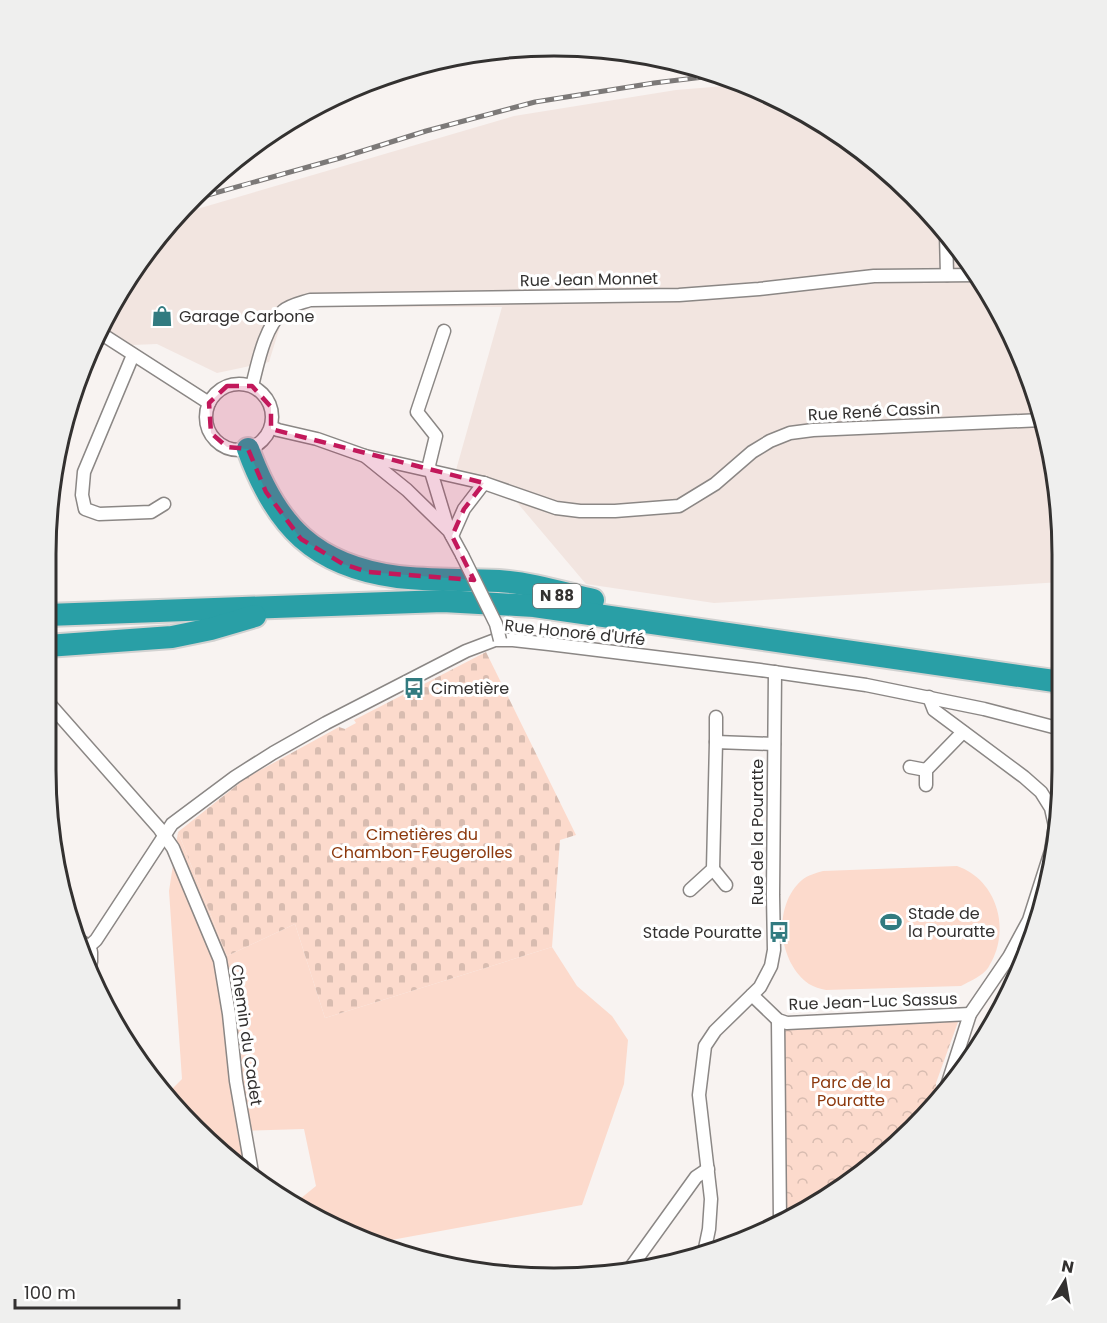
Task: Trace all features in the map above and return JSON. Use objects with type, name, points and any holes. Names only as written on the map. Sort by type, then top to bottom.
[{"type":"highway","name":"N 88","points":[[248,449],[260,481],[285,520],[301,539],[321,553],[343,564],[368,572],[399,577],[502,581],[593,600]]},
{"type":"highway","name":"N 88","points":[[56,601],[412,587],[525,591],[1052,666]]},
{"type":"highway","name":"N 88","points":[[56,615],[443,601],[534,606],[1052,681]]},
{"type":"highway","points":[[56,645],[172,636],[302,605]]},
{"type":"street","points":[[946,247],[947,275]]},
{"type":"street","name":"Rue Jean Monnet","points":[[252,386],[273,322],[284,310],[310,300],[679,295],[874,276],[967,275]]},
{"type":"street","points":[[444,331],[417,412],[436,436],[429,465],[430,472],[451,534],[493,617],[500,639]]},
{"type":"street","points":[[105,337],[209,403]]},
{"type":"street","points":[[133,355],[84,472],[82,495],[85,509],[99,514],[151,512],[164,504]]},
{"type":"street","points":[[242,384],[252,386],[261,391],[267,399],[273,417],[271,427],[258,444],[248,449],[237,450],[227,447],[218,442],[207,424],[209,403],[215,394],[227,386],[242,384]]},
{"type":"street","name":"Rue René Cassin","points":[[365,456],[484,483],[556,508],[615,511],[679,506],[715,484],[752,452],[790,433],[813,430],[1034,420]]},
{"type":"street","points":[[271,427],[365,456],[407,490],[451,534]]},
{"type":"street","points":[[451,534],[464,509],[484,483]]},
{"type":"street","name":"Rue Honoré d'Urfé","points":[[88,948],[96,940],[172,824],[235,777],[273,753],[326,723],[485,642],[500,639],[775,672],[929,697],[1052,727]]},
{"type":"street","name":"Rue de la Pouratte","points":[[706,1244],[711,1199],[699,1095],[705,1046],[715,1031],[752,995],[766,976],[774,950],[775,672]]},
{"type":"street","points":[[929,697],[934,710],[1024,777],[1050,800]]},
{"type":"street","name":"Chemin du Cadet","points":[[56,711],[159,828],[172,848],[220,960],[229,1014],[236,1081],[251,1166]]},
{"type":"street","points":[[716,717],[713,868],[726,885]]},
{"type":"street","points":[[926,785],[926,770],[963,732]]},
{"type":"street","points":[[716,742],[774,744]]},
{"type":"street","points":[[910,767],[926,770]]},
{"type":"street","points":[[690,890],[713,868]]},
{"type":"street","points":[[953,1068],[970,1014],[1009,957],[1027,924]]},
{"type":"street","name":"Rue Jean-Luc Sassus","points":[[752,995],[778,1020],[787,1023],[970,1014]]},
{"type":"street","points":[[778,1020],[780,1213]]},
{"type":"street","points":[[635,1261],[696,1177],[708,1169]]},
{"type":"highlighted area","points":[[227,386],[252,386],[271,407],[271,429],[484,483],[464,509],[452,536],[474,580],[368,572],[343,564],[301,539],[266,492],[248,449],[227,447],[211,433],[209,403]]},
{"type":"shaded area","points":[[725,86],[802,122],[857,158],[882,179],[906,201],[949,250],[968,277],[1000,333],[1014,363],[1035,425],[1047,488],[1052,583],[714,603],[586,584],[498,480],[456,470],[502,307],[297,307],[282,320],[269,362],[217,373],[157,344],[132,345],[108,330],[139,277],[158,250],[192,210],[514,116],[676,90]]},
{"type":"green space","name":"Cimetières du Chambon-Feugerolles","points":[[486,652],[576,835],[560,840],[552,947],[325,1018],[295,924],[227,956],[178,832],[246,778],[339,727],[345,729],[356,723],[354,720]]},
{"type":"green space","points":[[178,832],[227,956],[295,924],[325,1018],[552,947],[577,986],[612,1016],[628,1040],[624,1084],[582,1205],[391,1240],[363,1230],[300,1199],[316,1186],[304,1129],[237,1131],[244,1160],[201,1122],[172,1089],[182,1079],[169,891]]},
{"type":"green space","name":"Stade de la Pouratte","points":[[957,866],[971,873],[983,883],[997,909],[1000,924],[999,939],[995,954],[982,974],[961,986],[826,990],[809,984],[791,962],[785,948],[783,934],[786,904],[792,891],[802,880],[812,874],[823,871]]},
{"type":"green space","name":"Parc de la Pouratte","points":[[954,1019],[958,1022],[936,1088],[906,1122],[857,1165],[784,1211],[782,1028]]},
{"type":"railway","points":[[207,195],[426,131],[535,102],[700,77]]},
{"type":"place","name":"Garage Carbone","points":[[162,316]]},
{"type":"place","name":"Cimetière","points":[[414,688]]},
{"type":"place","name":"Stade de la Pouratte","points":[[891,922]]},
{"type":"place","name":"Stade Pouratte","points":[[779,932]]}]
